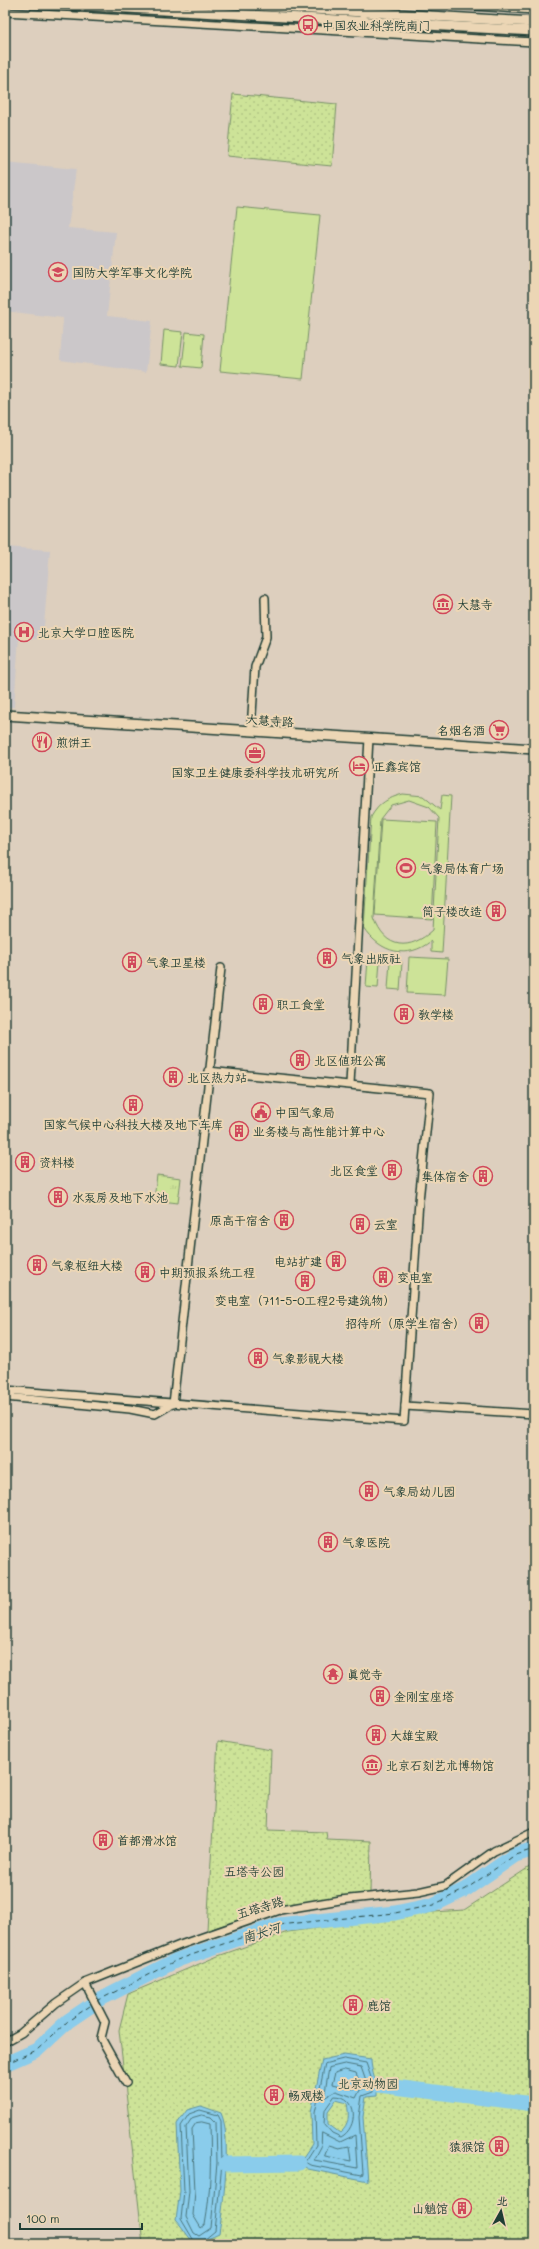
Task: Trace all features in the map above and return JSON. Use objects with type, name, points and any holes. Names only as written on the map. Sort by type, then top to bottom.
[{"type":"main road","points":[[73,5],[363,13],[534,31]]},
{"type":"main road","points":[[243,5],[534,22]]},
{"type":"main road","name":"大慧寺路","points":[[5,715],[534,749]]},
{"type":"street","points":[[459,5],[534,10]]},
{"type":"street","points":[[5,12],[534,42]]},
{"type":"street","points":[[362,32],[363,13]]},
{"type":"street","points":[[251,730],[255,667],[266,637],[265,598]]},
{"type":"street","points":[[350,1084],[369,738]]},
{"type":"street","points":[[172,1404],[208,1071],[221,968]]},
{"type":"street","points":[[5,1390],[404,1421],[419,1201],[430,1093],[208,1071]]},
{"type":"street","points":[[5,1397],[130,1409],[155,1414],[172,1404]]},
{"type":"street","points":[[405,1406],[534,1414]]},
{"type":"street","name":"五塔寺路","points":[[5,2042],[21,2033],[56,2003],[85,1984],[180,1945],[280,1910],[340,1900],[418,1892],[445,1886],[494,1851],[534,1832]]},
{"type":"street","points":[[85,1984],[105,2022],[101,2038],[126,2083]]},
{"type":"shaded area","name":"国防大学军事文化学院","points":[[5,162],[76,169],[68,228],[116,232],[107,316],[152,321],[146,372],[60,360],[63,318],[5,311]]},
{"type":"shaded area","name":"北京大学口腔医院","points":[[5,547],[50,550],[43,639],[19,638],[14,707],[5,707]]},
{"type":"green space","points":[[233,94],[337,104],[332,166],[227,156]]},
{"type":"green space","points":[[237,207],[320,215],[303,379],[220,371]]},
{"type":"green space","points":[[164,330],[183,332],[179,366],[161,364]]},
{"type":"green space","points":[[186,332],[204,334],[201,368],[182,366]]},
{"type":"green space","points":[[403,794],[423,796],[440,810],[442,795],[451,796],[442,953],[431,952],[431,941],[422,947],[413,950],[404,952],[395,951],[378,943],[364,928],[371,817],[374,812],[388,799]],"holes":[[[409,800],[429,807],[439,818],[433,930],[416,941],[407,944],[399,944],[391,941],[385,936],[379,929],[374,918],[380,819],[391,805]]]},
{"type":"green space","name":"气象局体育广场","points":[[381,819],[437,822],[432,919],[375,915]]},
{"type":"green space","points":[[409,957],[448,959],[445,995],[407,993]]},
{"type":"green space","points":[[368,959],[380,960],[378,988],[366,987]]},
{"type":"green space","points":[[390,961],[402,962],[400,990],[388,989]]},
{"type":"green space","points":[[157,1175],[181,1178],[178,1203],[154,1200]]},
{"type":"green space","name":"五塔寺公园","points":[[218,1741],[271,1750],[268,1830],[326,1832],[327,1839],[371,1841],[370,1895],[282,1907],[207,1930]]},
{"type":"green space","name":"北京动物园","points":[[534,1864],[534,2244],[143,2244],[119,2030],[128,1994],[218,1956],[288,1932],[434,1912],[464,1910]]},
{"type":"water","points":[[344,2055],[371,2059],[377,2096],[366,2097],[363,2117],[368,2181],[308,2169],[299,2163],[312,2144],[311,2112],[322,2060]],"holes":[[[336,2100],[347,2103],[348,2120],[346,2127],[340,2133],[328,2124],[328,2111]]]},
{"type":"water","points":[[201,2106],[221,2113],[226,2138],[226,2172],[219,2234],[209,2239],[196,2241],[189,2237],[176,2220],[180,2191],[177,2124],[187,2110]]},
{"type":"waterway","name":"南长河","points":[[5,2064],[37,2050],[68,2021],[102,1998],[177,1960],[278,1925],[395,1913],[433,1905],[466,1889],[515,1855],[534,1849]]},
{"type":"waterway","points":[[378,2085],[534,2104]]},
{"type":"waterway","points":[[226,2164],[299,2163]]},
{"type":"ferry route","points":[[97,2001],[177,1960],[278,1925],[395,1913],[433,1905],[466,1889],[515,1855],[534,1849]]},
{"type":"ferry route","points":[[5,2064],[37,2050],[68,2021],[93,2004]]},
{"type":"place","name":"中国农业科学院南门","points":[[308,25]]},
{"type":"place","name":"国防大学军事文化学院","points":[[58,272]]},
{"type":"place","name":"大慧寺","points":[[443,604]]},
{"type":"place","name":"北京大学口腔医院","points":[[24,632]]},
{"type":"place","name":"名烟名酒","points":[[499,730]]},
{"type":"place","name":"煎饼王","points":[[42,742]]},
{"type":"place","name":"国家卫生健康委科学技术研究所","points":[[255,753]]},
{"type":"place","name":"正鑫宾馆","points":[[359,766]]},
{"type":"place","name":"气象局体育广场","points":[[406,868]]},
{"type":"place","name":"筒子楼改造","points":[[496,911]]},
{"type":"place","name":"气象出版社","points":[[327,958]]},
{"type":"place","name":"气象卫星楼","points":[[132,962]]},
{"type":"place","name":"职工食堂","points":[[263,1004]]},
{"type":"place","name":"教学楼","points":[[404,1014]]},
{"type":"place","name":"北区值班公寓","points":[[300,1060]]},
{"type":"place","name":"北区热力站","points":[[173,1077]]},
{"type":"place","name":"国家气候中心科技大楼及地下车库","points":[[133,1105]]},
{"type":"place","name":"中国气象局","points":[[261,1112]]},
{"type":"place","name":"业务楼与高性能计算中心","points":[[239,1131]]},
{"type":"place","name":"资料楼","points":[[25,1162]]},
{"type":"place","name":"北区食堂","points":[[392,1170]]},
{"type":"place","name":"集体宿舍","points":[[483,1176]]},
{"type":"place","name":"水泵房及地下水池","points":[[58,1197]]},
{"type":"place","name":"原高干宿舍","points":[[284,1220]]},
{"type":"place","name":"云室","points":[[360,1224]]},
{"type":"place","name":"电站扩建","points":[[336,1261]]},
{"type":"place","name":"气象枢纽大楼","points":[[37,1265]]},
{"type":"place","name":"中期预报系统工程","points":[[145,1272]]},
{"type":"place","name":"变电室","points":[[383,1277]]},
{"type":"place","name":"变电室（711-5-0工程2号建筑物）","points":[[305,1281]]},
{"type":"place","name":"招待所（原学生宿舍）","points":[[479,1323]]},
{"type":"place","name":"气象影视大楼","points":[[258,1358]]},
{"type":"place","name":"气象局幼儿园","points":[[369,1491]]},
{"type":"place","name":"气象医院","points":[[328,1542]]},
{"type":"place","name":"真觉寺","points":[[333,1674]]},
{"type":"place","name":"金刚宝座塔","points":[[380,1696]]},
{"type":"place","name":"大雄宝殿","points":[[376,1735]]},
{"type":"place","name":"北京石刻艺术博物馆","points":[[372,1765]]},
{"type":"place","name":"首都滑冰馆","points":[[103,1840]]},
{"type":"place","name":"鹿馆","points":[[353,2005]]},
{"type":"place","name":"畅观楼","points":[[274,2095]]},
{"type":"place","name":"猿猴馆","points":[[499,2146]]},
{"type":"place","name":"山魈馆","points":[[462,2208]]}]
